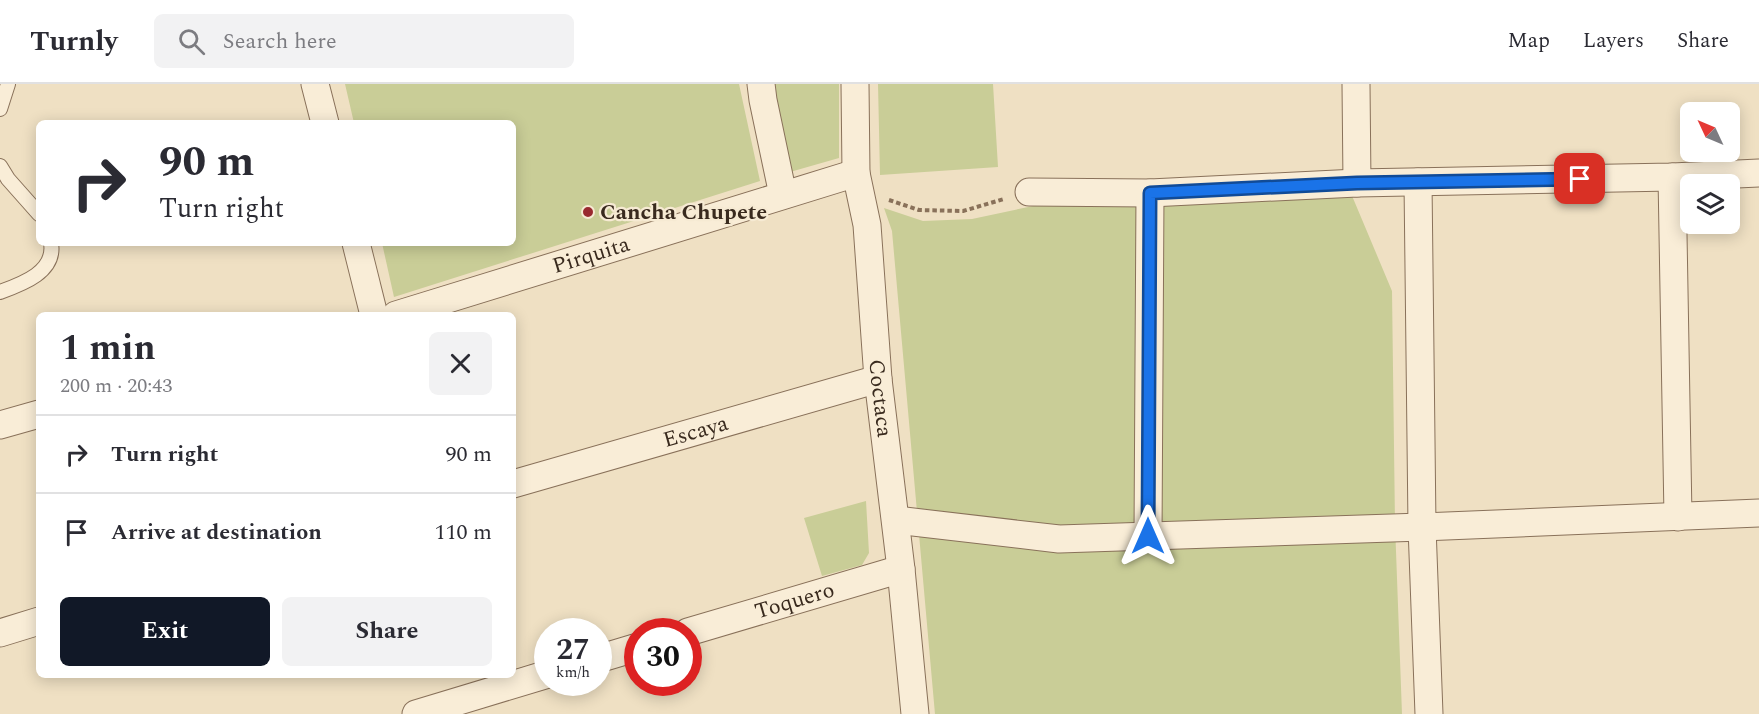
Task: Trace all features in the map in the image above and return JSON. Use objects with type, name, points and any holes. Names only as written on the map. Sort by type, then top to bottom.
[{"type":"street","points":[[315,84],[324,120]]},
{"type":"street","points":[[761,84],[783,195]]},
{"type":"street","name":"Coctaca","points":[[855,84],[858,181],[867,225],[878,379],[902,568],[915,714]]},
{"type":"street","points":[[1356,84],[1357,183]]},
{"type":"street","points":[[1029,192],[1150,193],[1357,183],[1672,177],[1759,173]]},
{"type":"street","points":[[1672,177],[1678,516]]},
{"type":"street","name":"Pirquita","points":[[406,312],[783,195],[858,181]]},
{"type":"street","points":[[1418,182],[1422,527],[1429,714]]},
{"type":"street","points":[[1148,536],[1150,193]]},
{"type":"street","points":[[357,246],[373,312]]},
{"type":"street","name":"Escaya","points":[[516,483],[878,379]]},
{"type":"street","points":[[0,425],[36,415]]},
{"type":"street","points":[[896,520],[1059,539],[1759,513]]},
{"type":"street","name":"Toquero","points":[[702,628],[902,568]]},
{"type":"street","points":[[0,633],[36,622]]},
{"type":"street","points":[[416,714],[534,678]]},
{"type":"lane","points":[[0,109],[8,84]]},
{"type":"lane","points":[[0,166],[4,180],[36,211]]},
{"type":"lane","points":[[0,291],[27,282],[45,267],[53,252],[52,246]]},
{"type":"path","points":[[858,181],[919,210],[963,211],[1029,192]]},
{"type":"green space","name":"Cancha Chupete","points":[[345,84],[739,84],[760,181],[394,297],[383,246],[516,246],[516,120],[353,120]]},
{"type":"green space","points":[[773,84],[839,84],[839,158],[790,172]]},
{"type":"green space","points":[[878,84],[993,84],[998,167],[880,175]]},
{"type":"green space","points":[[1350,191],[1392,291],[1395,524],[1402,714],[935,714],[892,231],[884,208],[923,221],[972,219],[1033,206]]},
{"type":"green space","points":[[866,501],[869,553],[862,565],[822,576],[804,518]]},
{"type":"place","name":"Cancha Chupete","points":[[588,212]]},
{"type":"route","points":[[1148,536],[1150,193],[1357,183],[1580,179]]}]
